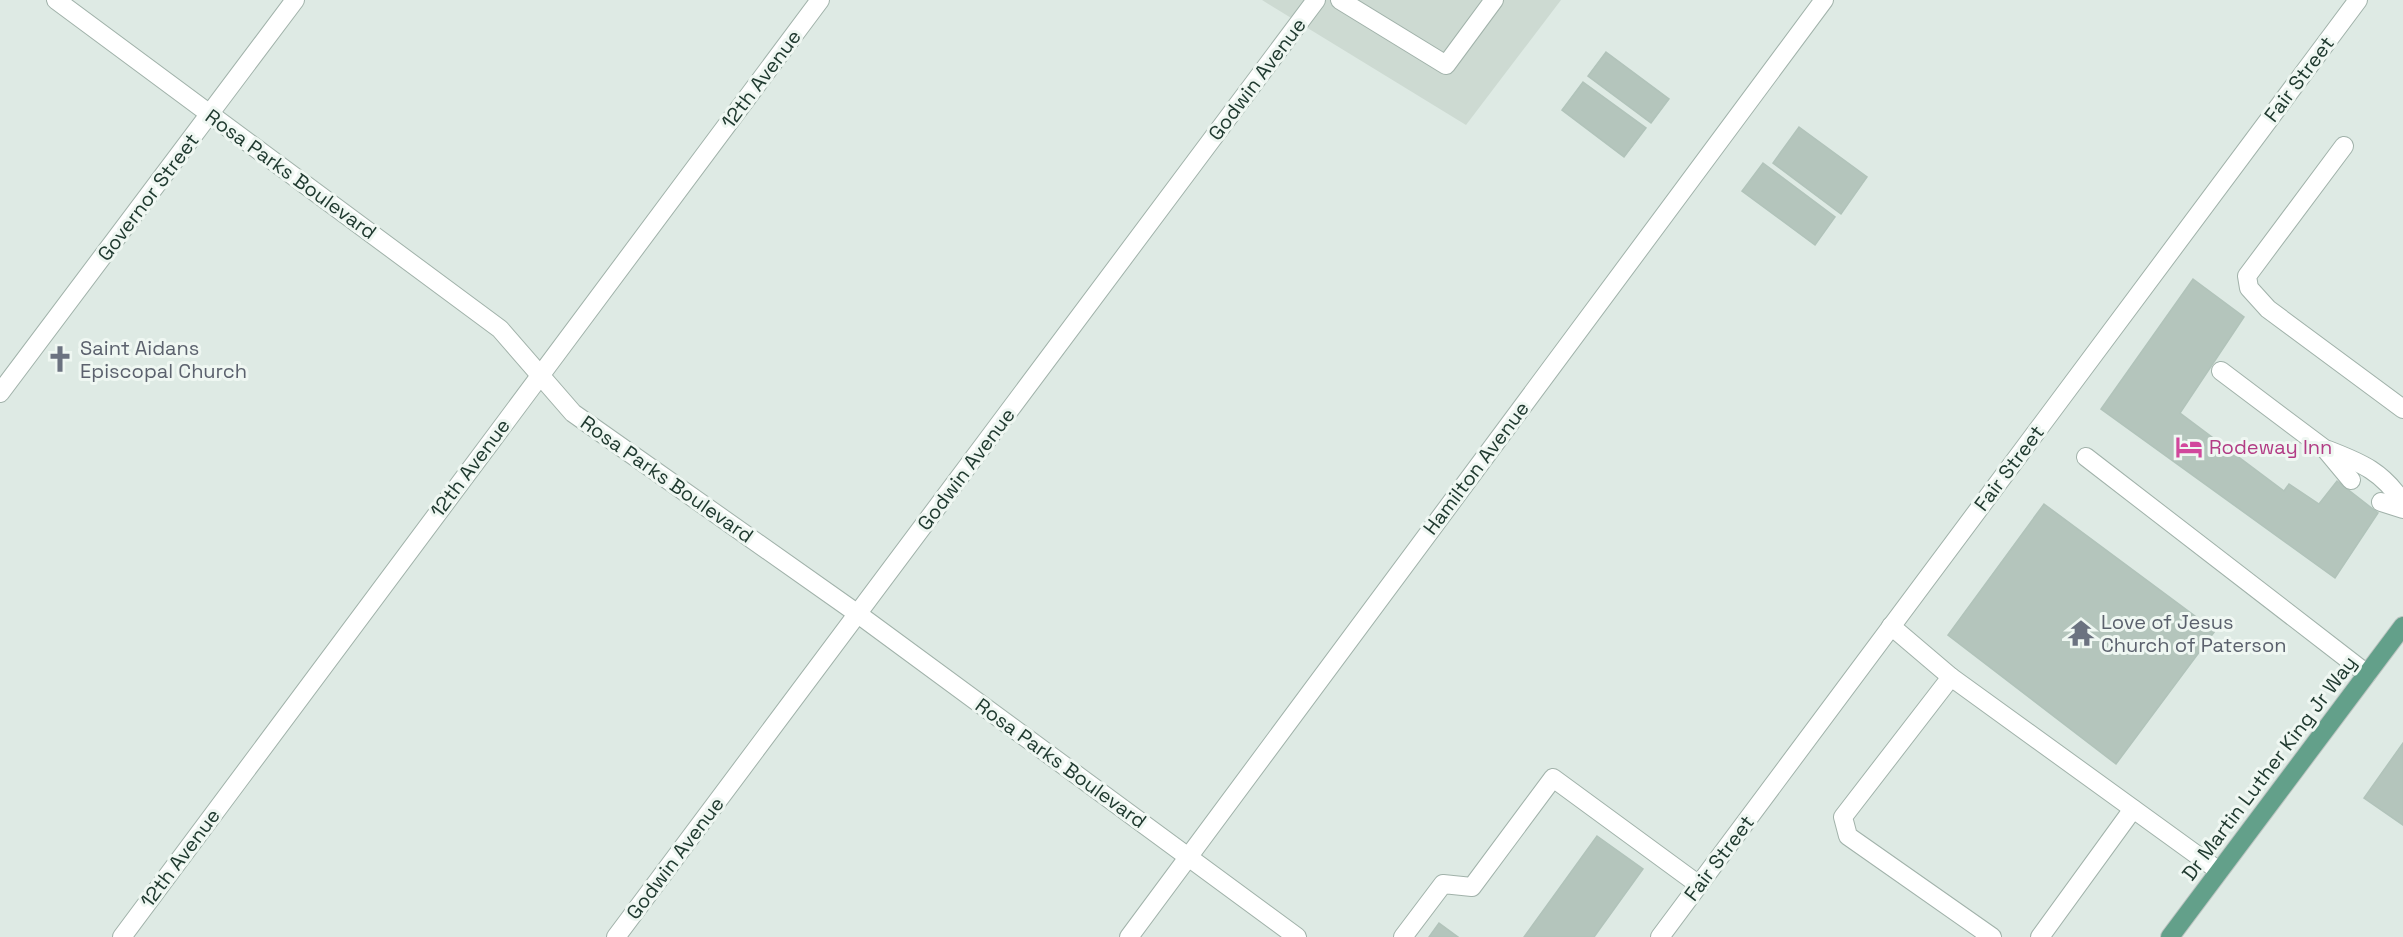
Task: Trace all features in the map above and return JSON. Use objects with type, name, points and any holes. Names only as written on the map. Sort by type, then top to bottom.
[{"type":"main road","name":"Dr Martin Luther King Jr Way","points":[[2170,937],[2403,626]]},
{"type":"street","name":"Rosa Parks Boulevard","points":[[56,0],[500,329],[538,376],[573,413],[858,614],[1297,937]]},
{"type":"street","name":"Governor Street","points":[[0,393],[295,0]]},
{"type":"street","name":"12th Avenue","points":[[122,937],[820,0]]},
{"type":"street","name":"Godwin Avenue","points":[[616,937],[1316,0]]},
{"type":"street","points":[[1340,0],[1446,65],[1494,0]]},
{"type":"street","name":"Hamilton Avenue","points":[[1129,937],[1824,0]]},
{"type":"street","name":"Fair Street","points":[[1660,937],[2358,0]]},
{"type":"street","points":[[2344,146],[2247,276],[2249,288],[2268,309],[2403,409]]},
{"type":"street","points":[[2221,371],[2326,450],[2351,480]]},
{"type":"street","points":[[2326,450],[2363,464],[2391,484],[2403,503]]},
{"type":"street","points":[[2086,457],[2367,674]]},
{"type":"street","points":[[2381,502],[2403,509]]},
{"type":"street","points":[[1891,626],[1951,677],[2219,872]]},
{"type":"street","points":[[1951,677],[1843,817],[1848,836],[1992,937]]},
{"type":"street","points":[[1403,937],[1443,884],[1472,887],[1553,778],[1699,885]]},
{"type":"street","points":[[2040,937],[2133,809]]},
{"type":"shaded area","points":[[1262,0],[1561,0],[1466,125]]},
{"type":"building","points":[[1606,52],[1669,99],[1651,123],[1588,76]]},
{"type":"building","points":[[1583,82],[1646,128],[1624,157],[1562,110]]},
{"type":"building","points":[[1799,127],[1867,177],[1841,214],[1773,163]]},
{"type":"building","points":[[1763,163],[1835,217],[1815,245],[1742,191]]},
{"type":"building","name":"Rodeway Inn","points":[[2193,279],[2244,317],[2180,413],[2284,491],[2289,484],[2319,504],[2337,481],[2378,513],[2335,578],[2101,409]]},
{"type":"building","name":"Love of Jesus Church of Paterson","points":[[2044,504],[2215,631],[2116,764],[1948,635]]},
{"type":"building","points":[[2403,743],[2403,825],[2364,798]]},
{"type":"building","points":[[1597,836],[1643,869],[1594,937],[1524,937]]},
{"type":"building","points":[[1439,923],[1458,937],[1429,937]]},
{"type":"place","name":"Saint Aidans Episcopal Church","points":[[60,359]]},
{"type":"place","name":"Rodeway Inn","points":[[2189,447]]},
{"type":"place","name":"Love of Jesus Church of Paterson","points":[[2081,633]]}]
